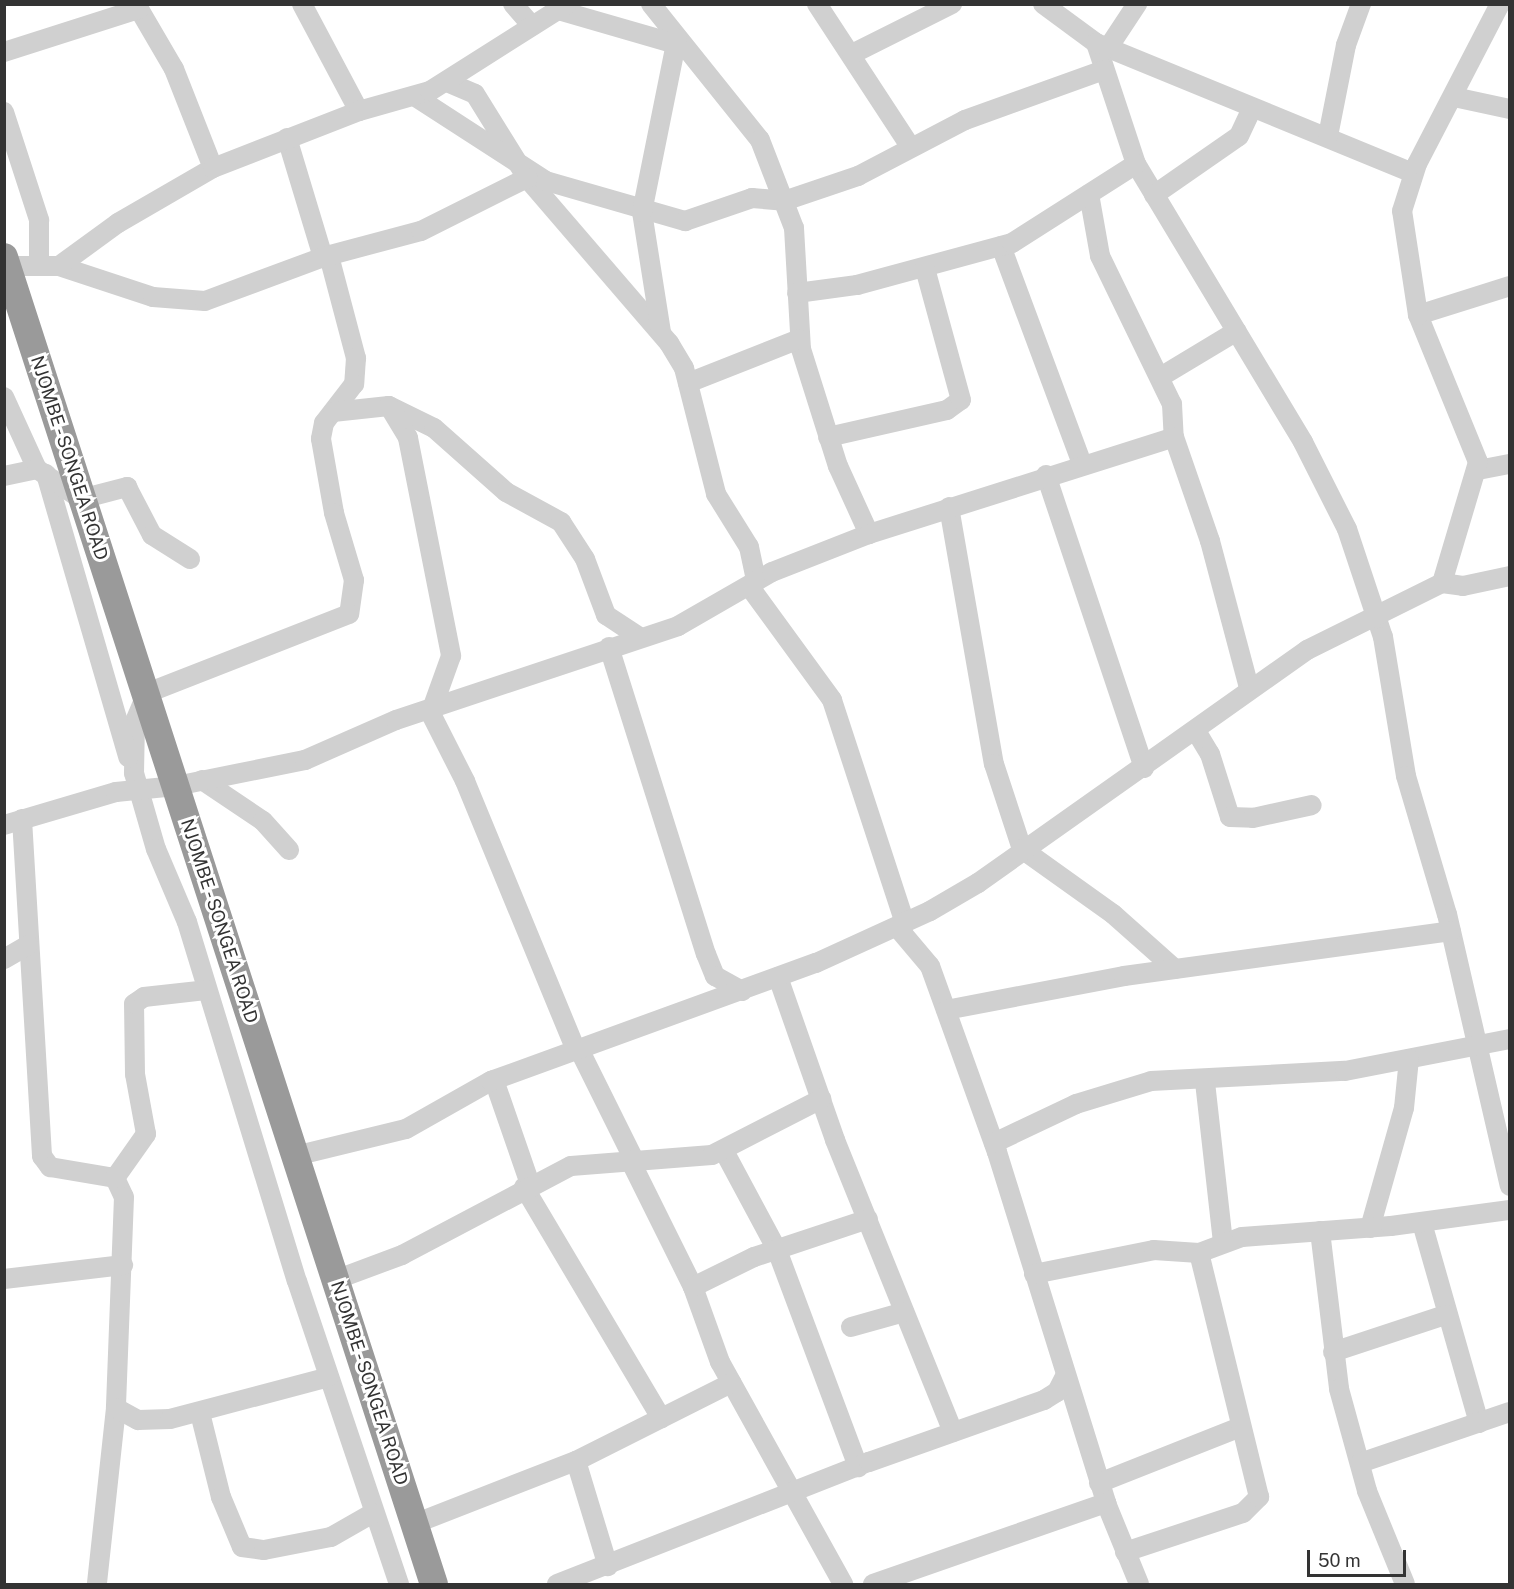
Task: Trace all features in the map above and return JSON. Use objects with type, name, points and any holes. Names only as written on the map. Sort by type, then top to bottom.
[{"type":"highway","name":"NJOMBE - SONGEA ROAD","points":[[6,261],[81,499],[157,727],[189,783],[295,1156],[434,1584]]},
{"type":"street","points":[[302,4],[359,111]]},
{"type":"street","points":[[513,4],[532,26]]},
{"type":"street","points":[[651,4],[677,41],[754,128],[794,228],[799,339],[828,437],[869,534]]},
{"type":"street","points":[[818,4],[910,146]]},
{"type":"street","points":[[852,54],[952,4]]},
{"type":"street","points":[[1043,4],[1102,46],[1252,108],[1328,136],[1413,173]]},
{"type":"street","points":[[1137,4],[1102,46],[1104,70],[1136,164],[1237,331],[1342,520],[1375,612],[1406,776],[1450,932],[1473,1044],[1509,1186]]},
{"type":"street","points":[[1328,136],[1346,45],[1360,4]]},
{"type":"street","points":[[1442,583],[1478,470],[1418,315],[1402,211],[1413,173],[1500,4]]},
{"type":"street","points":[[59,266],[118,223],[213,168],[359,111],[416,97],[447,82],[562,7],[677,41]]},
{"type":"street","points":[[4,52],[142,8],[169,58],[213,168]]},
{"type":"street","points":[[661,332],[642,212],[677,41]]},
{"type":"street","points":[[416,97],[524,171],[571,191],[642,212],[685,221],[752,198],[784,201],[875,169],[910,146],[965,120],[1104,70]]},
{"type":"street","points":[[447,82],[475,94],[524,171],[661,332],[688,383],[716,494],[749,547],[752,584],[832,700],[901,925],[930,966],[946,1010],[994,1143],[1064,1378],[1099,1483],[1139,1584]]},
{"type":"street","points":[[1454,97],[1509,109]]},
{"type":"street","points":[[1154,195],[1239,136],[1252,108]]},
{"type":"street","points":[[4,112],[39,220],[39,263]]},
{"type":"street","points":[[135,775],[135,721],[147,693],[349,614],[354,580],[334,513],[321,439],[333,412],[354,384],[356,358],[326,256],[287,138]]},
{"type":"street","points":[[797,293],[925,268],[1001,246],[1035,231],[1136,164]]},
{"type":"street","points":[[6,261],[59,266],[153,297],[205,302],[326,256],[421,231],[524,171]]},
{"type":"street","points":[[1089,195],[1100,256],[1162,376],[1174,437],[1210,541],[1249,688]]},
{"type":"street","points":[[1001,246],[1082,464]]},
{"type":"street","points":[[828,437],[947,410],[961,400],[925,268]]},
{"type":"street","points":[[1418,315],[1509,286]]},
{"type":"street","points":[[1162,376],[1237,331]]},
{"type":"street","points":[[688,383],[799,339]]},
{"type":"street","points":[[4,396],[42,472],[135,775],[373,1513],[399,1584]]},
{"type":"street","points":[[333,412],[388,406],[434,428],[506,492],[561,522],[585,559],[606,615],[641,638]]},
{"type":"street","points":[[388,406],[400,418],[414,461],[449,645],[451,669],[431,709]]},
{"type":"street","points":[[189,783],[305,760],[431,709],[702,615],[752,584],[869,534],[1046,475],[1174,437]]},
{"type":"street","points":[[1478,470],[1509,464]]},
{"type":"street","points":[[4,476],[42,472],[81,499],[127,487],[152,535],[190,560]]},
{"type":"street","points":[[1046,475],[1144,768]]},
{"type":"street","points":[[950,507],[994,764],[1022,849],[1113,914],[1175,969]]},
{"type":"street","points":[[295,1156],[414,1126],[494,1080],[742,991],[901,925],[949,902],[1022,849],[1196,731],[1249,688],[1375,612],[1442,583],[1463,586],[1509,576]]},
{"type":"street","points":[[609,647],[678,876],[712,970],[708,1003]]},
{"type":"street","points":[[431,709],[465,781],[578,1049],[693,1287],[731,1383],[791,1496],[843,1584]]},
{"type":"street","points":[[135,775],[157,727]]},
{"type":"street","points":[[1196,731],[1210,754],[1230,817],[1253,818],[1312,805]]},
{"type":"street","points":[[115,1178],[50,1167],[42,1156],[28,945],[29,870],[20,836],[13,822],[135,775],[189,783],[263,821],[289,850]]},
{"type":"street","points":[[946,1010],[1175,969],[1450,932]]},
{"type":"street","points":[[4,959],[28,945]]},
{"type":"street","points":[[712,970],[742,991]]},
{"type":"street","points":[[778,977],[821,1099],[953,1432]]},
{"type":"street","points":[[115,1178],[146,1134],[135,1074],[134,1004],[144,997],[206,990]]},
{"type":"street","points":[[994,1143],[1124,1088],[1151,1081],[1205,1082],[1270,1071],[1345,1071],[1473,1044],[1509,1039]]},
{"type":"street","points":[[1370,1228],[1404,1108],[1409,1059]]},
{"type":"street","points":[[494,1080],[527,1185],[661,1418]]},
{"type":"street","points":[[1205,1082],[1223,1243]]},
{"type":"street","points":[[335,1280],[402,1255],[527,1185],[592,1160],[692,1160],[724,1151],[821,1099]]},
{"type":"street","points":[[724,1151],[777,1250],[858,1467]]},
{"type":"street","points":[[97,1584],[116,1408],[123,1265],[124,1197],[115,1178]]},
{"type":"street","points":[[1034,1274],[1154,1250],[1199,1253],[1223,1243],[1320,1231],[1422,1223],[1509,1210]]},
{"type":"street","points":[[693,1287],[777,1250],[868,1219]]},
{"type":"street","points":[[1422,1223],[1445,1315],[1479,1423]]},
{"type":"street","points":[[1320,1231],[1333,1352],[1360,1463],[1405,1584]]},
{"type":"street","points":[[1125,1552],[1256,1504],[1256,1481],[1238,1428],[1199,1253]]},
{"type":"street","points":[[4,1279],[123,1265]]},
{"type":"street","points":[[851,1327],[904,1312]]},
{"type":"street","points":[[1333,1352],[1445,1315]]},
{"type":"street","points":[[116,1408],[138,1420],[201,1413],[329,1377]]},
{"type":"street","points":[[557,1584],[791,1496],[858,1467],[1053,1395],[1064,1378]]},
{"type":"street","points":[[414,1524],[576,1461],[731,1383]]},
{"type":"street","points":[[1360,1463],[1509,1412]]},
{"type":"street","points":[[201,1413],[221,1497],[242,1547],[264,1550],[331,1537],[373,1513]]},
{"type":"street","points":[[1099,1483],[1238,1428]]},
{"type":"street","points":[[576,1461],[608,1566]]},
{"type":"street","points":[[873,1584],[1106,1503]]}]
